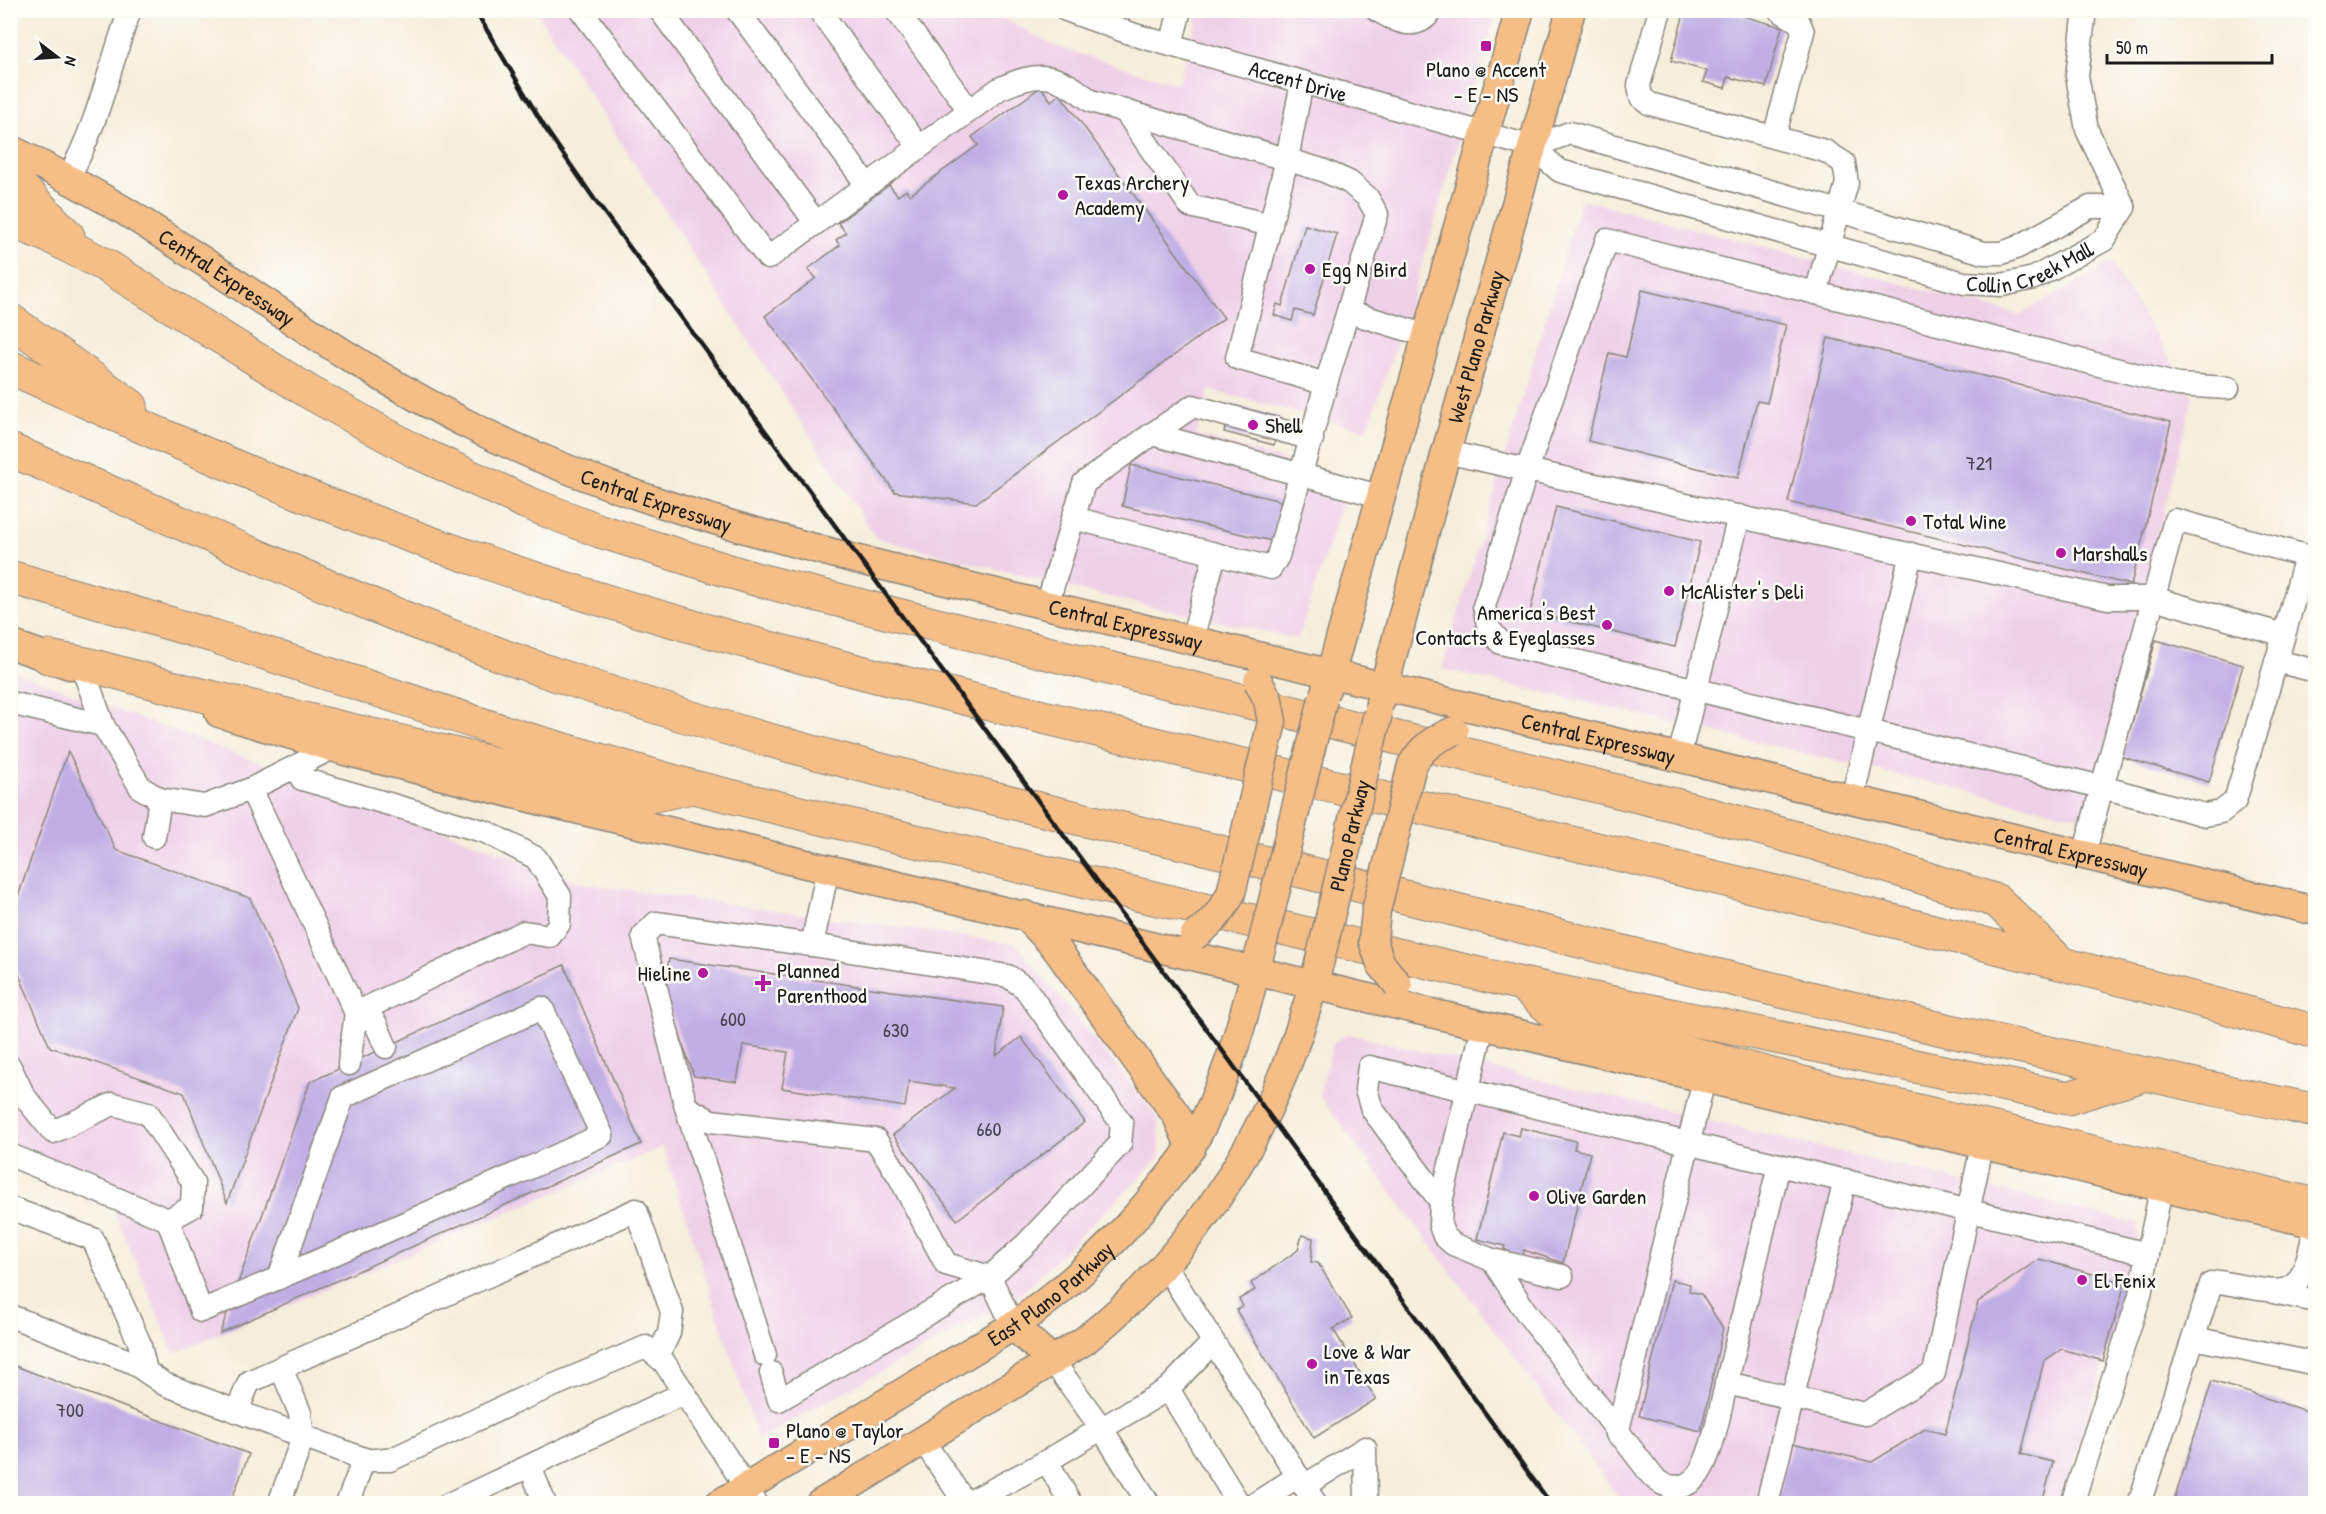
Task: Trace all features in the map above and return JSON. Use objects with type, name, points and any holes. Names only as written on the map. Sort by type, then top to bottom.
[{"type":"highway","points":[[10,176],[45,215],[112,269]]},
{"type":"highway","points":[[10,220],[112,269],[309,392],[415,451],[525,502],[600,531],[755,579],[1067,658],[1675,805],[1814,843],[1997,901],[2061,964]]},
{"type":"highway","points":[[10,320],[193,451]]},
{"type":"highway","points":[[10,367],[193,451],[343,512],[495,566],[806,658],[2061,964],[2316,1032]]},
{"type":"highway","points":[[10,450],[252,555],[427,627],[572,680],[673,712],[842,759],[1070,818],[1350,883],[1899,1019],[2316,1111]]},
{"type":"highway","points":[[10,577],[223,639],[517,736],[693,787],[1522,984],[2068,1098],[2145,1074]]},
{"type":"highway","points":[[48,657],[86,664],[213,698],[641,798],[693,787]]},
{"type":"highway","points":[[1522,984],[1562,1019],[1829,1090],[2316,1204]]},
{"type":"main road","points":[[1258,960],[1323,699],[1425,335],[1520,10]]},
{"type":"main road","name":"West Plano Parkway","points":[[1384,685],[1446,452],[1571,10]]},
{"type":"main road","name":"Central Expressway","points":[[10,149],[68,178],[128,213],[368,369],[468,425],[552,463],[654,502],[772,537],[1047,605],[2316,911]]},
{"type":"main road","points":[[1182,943],[1209,926],[1223,910],[1231,893],[1272,722],[1268,700],[1258,681],[1197,641]]},
{"type":"main road","points":[[10,644],[332,748],[1025,915],[1182,943],[1258,960],[1316,975],[1440,1017],[2316,1224]]},
{"type":"main road","name":"Plano Parkway","points":[[1316,975],[1384,685]]},
{"type":"main road","points":[[1440,1017],[1398,985],[1381,964],[1373,941],[1376,911],[1412,765],[1420,751],[1435,739],[1454,731],[1506,716]]},
{"type":"main road","points":[[1025,915],[1055,947],[1177,1116],[1191,1148]]},
{"type":"main road","name":"East Plano Parkway","points":[[719,1503],[751,1495],[1013,1326],[1055,1297],[1128,1228],[1191,1148],[1230,1061],[1258,960]]},
{"type":"main road","points":[[820,1503],[1053,1361],[1121,1311],[1165,1265],[1195,1230],[1249,1149],[1285,1073],[1316,975]]},
{"type":"main road","points":[[1013,1326],[1053,1361]]},
{"type":"street","points":[[68,178],[84,149],[96,117],[130,10]]},
{"type":"street","points":[[580,10],[768,258],[969,110],[999,89],[1024,77],[1049,77],[1069,83],[1091,101],[1287,159],[1349,182],[1367,197],[1377,214],[1326,384],[1303,475],[1278,556],[1270,568],[1073,518]]},
{"type":"street","points":[[660,10],[816,223]]},
{"type":"street","points":[[737,10],[867,185]]},
{"type":"street","points":[[896,10],[969,110]]},
{"type":"street","name":"Accent Drive","points":[[1066,10],[1171,45],[1532,147]]},
{"type":"street","points":[[1171,45],[1180,10]]},
{"type":"street","points":[[1377,10],[1400,23],[1412,24],[1422,21],[1432,10]]},
{"type":"street","points":[[1660,10],[1639,85],[1641,97],[1650,104],[1825,151],[1844,164],[1847,183],[1816,293]]},
{"type":"street","points":[[1774,137],[1803,32],[1794,17],[1779,10]]},
{"type":"street","points":[[2085,10],[2077,76],[2079,87],[2088,130],[2124,207]]},
{"type":"street","points":[[829,14],[919,147]]},
{"type":"street","points":[[1302,82],[1287,159],[1237,358],[1326,384]]},
{"type":"street","points":[[1125,111],[1191,206],[1271,225]]},
{"type":"street","name":"Collin Creek Mall","points":[[1570,133],[1977,251],[2002,253],[2018,247],[2090,207],[2124,207],[2104,240],[2034,278],[2002,285],[1964,283],[1560,171],[1532,147],[1570,133]]},
{"type":"street","points":[[2084,855],[2102,787],[2153,598],[2175,520],[2306,556],[2235,801],[2221,812],[2205,815],[2102,787],[1501,644],[1489,629],[1484,606],[1527,470],[1607,240],[2178,385],[2228,388]]},
{"type":"street","points":[[1349,312],[1425,335]]},
{"type":"street","points":[[1047,605],[1084,483],[1193,406],[1312,439]]},
{"type":"street","points":[[1152,434],[1380,496]]},
{"type":"street","points":[[1446,452],[2108,598],[2153,598],[2284,635]]},
{"type":"street","points":[[1679,757],[1739,516]]},
{"type":"street","points":[[1197,641],[1215,554]]},
{"type":"street","points":[[1852,799],[1911,554]]},
{"type":"street","points":[[2276,661],[2316,671]]},
{"type":"street","points":[[83,669],[103,725],[141,788],[160,799],[205,806],[251,789],[332,748]]},
{"type":"street","points":[[10,703],[103,725]]},
{"type":"street","points":[[302,779],[486,832],[536,858],[560,896],[559,924],[550,936],[524,932],[356,1013]]},
{"type":"street","points":[[251,789],[356,1013],[349,1064]]},
{"type":"street","points":[[154,837],[160,799]]},
{"type":"street","points":[[812,945],[828,868]]},
{"type":"street","points":[[656,923],[812,945],[1008,976],[1025,988],[1122,1124],[1120,1144],[1027,1244],[990,1277],[779,1400],[686,1107],[642,936],[656,923]]},
{"type":"street","points":[[10,1155],[168,1220],[201,1311],[279,1278],[430,1214],[602,1135],[542,1008],[343,1097],[279,1278]]},
{"type":"street","points":[[356,1013],[375,1022],[386,1047]]},
{"type":"street","points":[[1483,1026],[1441,1202],[1440,1225],[1444,1236],[1463,1250],[1492,1260],[1562,1276]]},
{"type":"street","points":[[10,1067],[24,1096],[53,1132],[113,1104],[148,1113],[193,1182],[192,1207],[168,1220]]},
{"type":"street","points":[[1441,1202],[1372,1109],[1366,1090],[1369,1067],[1969,1209],[2148,1254]]},
{"type":"street","points":[[1617,1434],[1704,1080]]},
{"type":"street","points":[[686,1107],[711,1121],[876,1140],[900,1178],[946,1263],[990,1277],[1013,1326]]},
{"type":"street","points":[[1726,1383],[1864,1414],[1934,1373],[1982,1146]]},
{"type":"street","points":[[1492,1260],[1526,1312],[1617,1434],[1653,1477],[1661,1485],[1670,1487],[1685,1485],[1695,1479],[1701,1471],[1716,1427],[1779,1165]]},
{"type":"street","points":[[1767,1503],[1845,1180]]},
{"type":"street","points":[[2072,1503],[2140,1295],[2161,1189]]},
{"type":"street","points":[[10,1209],[93,1239],[139,1342],[146,1371]]},
{"type":"street","points":[[237,1410],[249,1382],[636,1210],[672,1312],[669,1333],[657,1356]]},
{"type":"street","points":[[2273,1292],[2287,1291],[2301,1278],[2316,1224]]},
{"type":"street","points":[[1165,1265],[1306,1489]]},
{"type":"street","points":[[2139,1503],[2211,1284],[2220,1282],[2316,1301]]},
{"type":"street","points":[[10,1316],[132,1362],[164,1384],[364,1459],[390,1460],[521,1399],[646,1347],[657,1356],[684,1393],[751,1495]]},
{"type":"street","points":[[2194,1338],[2316,1364]]},
{"type":"street","points":[[924,1441],[966,1503],[1047,1461],[1168,1389],[1213,1342]]},
{"type":"street","points":[[1053,1361],[1102,1429],[1149,1503]]},
{"type":"street","points":[[279,1503],[303,1437],[300,1413],[281,1368]]},
{"type":"street","points":[[1168,1389],[1239,1503]]},
{"type":"street","points":[[449,1503],[684,1393]]},
{"type":"street","points":[[1255,1503],[1306,1489],[1365,1448],[1366,1503]]},
{"type":"street","points":[[347,1503],[364,1459]]},
{"type":"street","points":[[1047,1461],[1071,1503]]},
{"type":"street","points":[[530,1466],[544,1503]]},
{"type":"street","points":[[1653,1477],[1667,1503]]},
{"type":"shaded area","points":[[536,11],[990,11],[1057,47],[1178,84],[1199,11],[1497,11],[1410,305],[1367,430],[1209,390],[1196,435],[1350,479],[1298,639],[1078,590],[876,538]]},
{"type":"shaded area","points":[[1581,199],[2020,315],[2110,263],[2193,396],[2087,819],[1442,669]]},
{"type":"shaded area","points":[[10,670],[586,884],[1016,944],[1158,1117],[1160,1157],[1018,1297],[758,1439],[663,1147],[174,1353],[113,1209],[11,1169]]},
{"type":"shaded area","points":[[1349,1034],[2139,1224],[2128,1284],[2062,1503],[1623,1503],[1319,1095],[1333,1043]]},
{"type":"building","points":[[1685,10],[1721,10],[1782,27],[1766,87],[1728,77],[1725,88],[1703,82],[1707,71],[1671,61]]},
{"type":"building","points":[[1041,87],[1051,101],[1060,94],[1224,318],[976,503],[895,492],[765,316],[816,278],[808,269],[840,245],[836,240],[846,233],[838,223],[889,185],[898,196],[906,190],[910,195],[978,145],[972,137]]},
{"type":"building","name":"Egg N Bird","points":[[1305,225],[1337,234],[1313,315],[1295,310],[1292,321],[1274,315],[1277,304],[1282,306]]},
{"type":"building","points":[[1642,290],[1786,325],[1767,403],[1757,401],[1738,478],[1588,441],[1609,353],[1626,357]]},
{"type":"building","points":[[1828,338],[2171,422],[2131,585],[1788,502]]},
{"type":"building","name":"Shell","points":[[1232,405],[1281,418],[1274,445],[1224,432]]},
{"type":"building","name":"Shell","points":[[1131,465],[1281,501],[1272,541],[1122,506]]},
{"type":"building","points":[[1556,507],[1700,542],[1675,647],[1530,612]]},
{"type":"building","points":[[2156,640],[2243,665],[2209,782],[2122,757]]},
{"type":"building","points":[[68,751],[116,850],[250,898],[298,1008],[227,1203],[184,1093],[50,1047],[10,954],[10,920]]},
{"type":"building","points":[[669,959],[1003,1007],[996,1056],[1021,1037],[1085,1122],[957,1220],[893,1135],[955,1088],[909,1081],[905,1107],[782,1088],[788,1052],[743,1045],[737,1082],[694,1076],[664,991]]},
{"type":"building","points":[[564,965],[641,1144],[220,1333],[310,1082]]},
{"type":"building","name":"Olive Garden","points":[[1521,1128],[1576,1141],[1574,1149],[1590,1153],[1563,1263],[1524,1250],[1523,1256],[1509,1252],[1504,1249],[1505,1246],[1477,1239],[1503,1132],[1519,1136]]},
{"type":"building","name":"Love & War in Texas","points":[[1302,1235],[1313,1238],[1311,1262],[1318,1263],[1352,1318],[1333,1329],[1376,1399],[1314,1438],[1236,1310],[1243,1306],[1239,1299],[1255,1290],[1251,1283],[1298,1250]]},
{"type":"building","points":[[2039,1259],[2125,1283],[2103,1361],[2062,1349],[2044,1361],[2021,1454],[2053,1462],[2042,1504],[1777,1504],[1792,1443],[1872,1462],[1925,1429],[1945,1434],[1978,1302]]},
{"type":"building","points":[[1672,1280],[1690,1284],[1689,1291],[1701,1294],[1723,1328],[1701,1431],[1639,1416]]},
{"type":"building","points":[[10,1364],[249,1454],[230,1504],[10,1504]]},
{"type":"building","points":[[2212,1381],[2316,1414],[2316,1504],[2173,1504]]},
{"type":"railway","points":[[475,10],[545,128],[597,203],[1230,1061],[1551,1504]]},
{"type":"place","name":"Plano @ Accent - E - NS","points":[[1486,46]]},
{"type":"place","name":"Texas Archery Academy","points":[[1063,195]]},
{"type":"place","name":"Egg N Bird","points":[[1310,269]]},
{"type":"place","name":"Shell","points":[[1253,425]]},
{"type":"place","name":"Total Wine","points":[[1911,521]]},
{"type":"place","name":"Marshalls","points":[[2061,553]]},
{"type":"place","name":"McAlister's Deli","points":[[1669,591]]},
{"type":"place","name":"America's Best Contacts & Eyeglasses","points":[[1607,625]]},
{"type":"place","name":"Hieline","points":[[703,973]]},
{"type":"place","name":"Planned Parenthood","points":[[763,983]]},
{"type":"place","name":"Olive Garden","points":[[1534,1196]]},
{"type":"place","name":"El Fenix","points":[[2082,1280]]},
{"type":"place","name":"Love & War in Texas","points":[[1312,1364]]},
{"type":"place","name":"Plano @ Taylor - E - NS","points":[[774,1443]]}]
